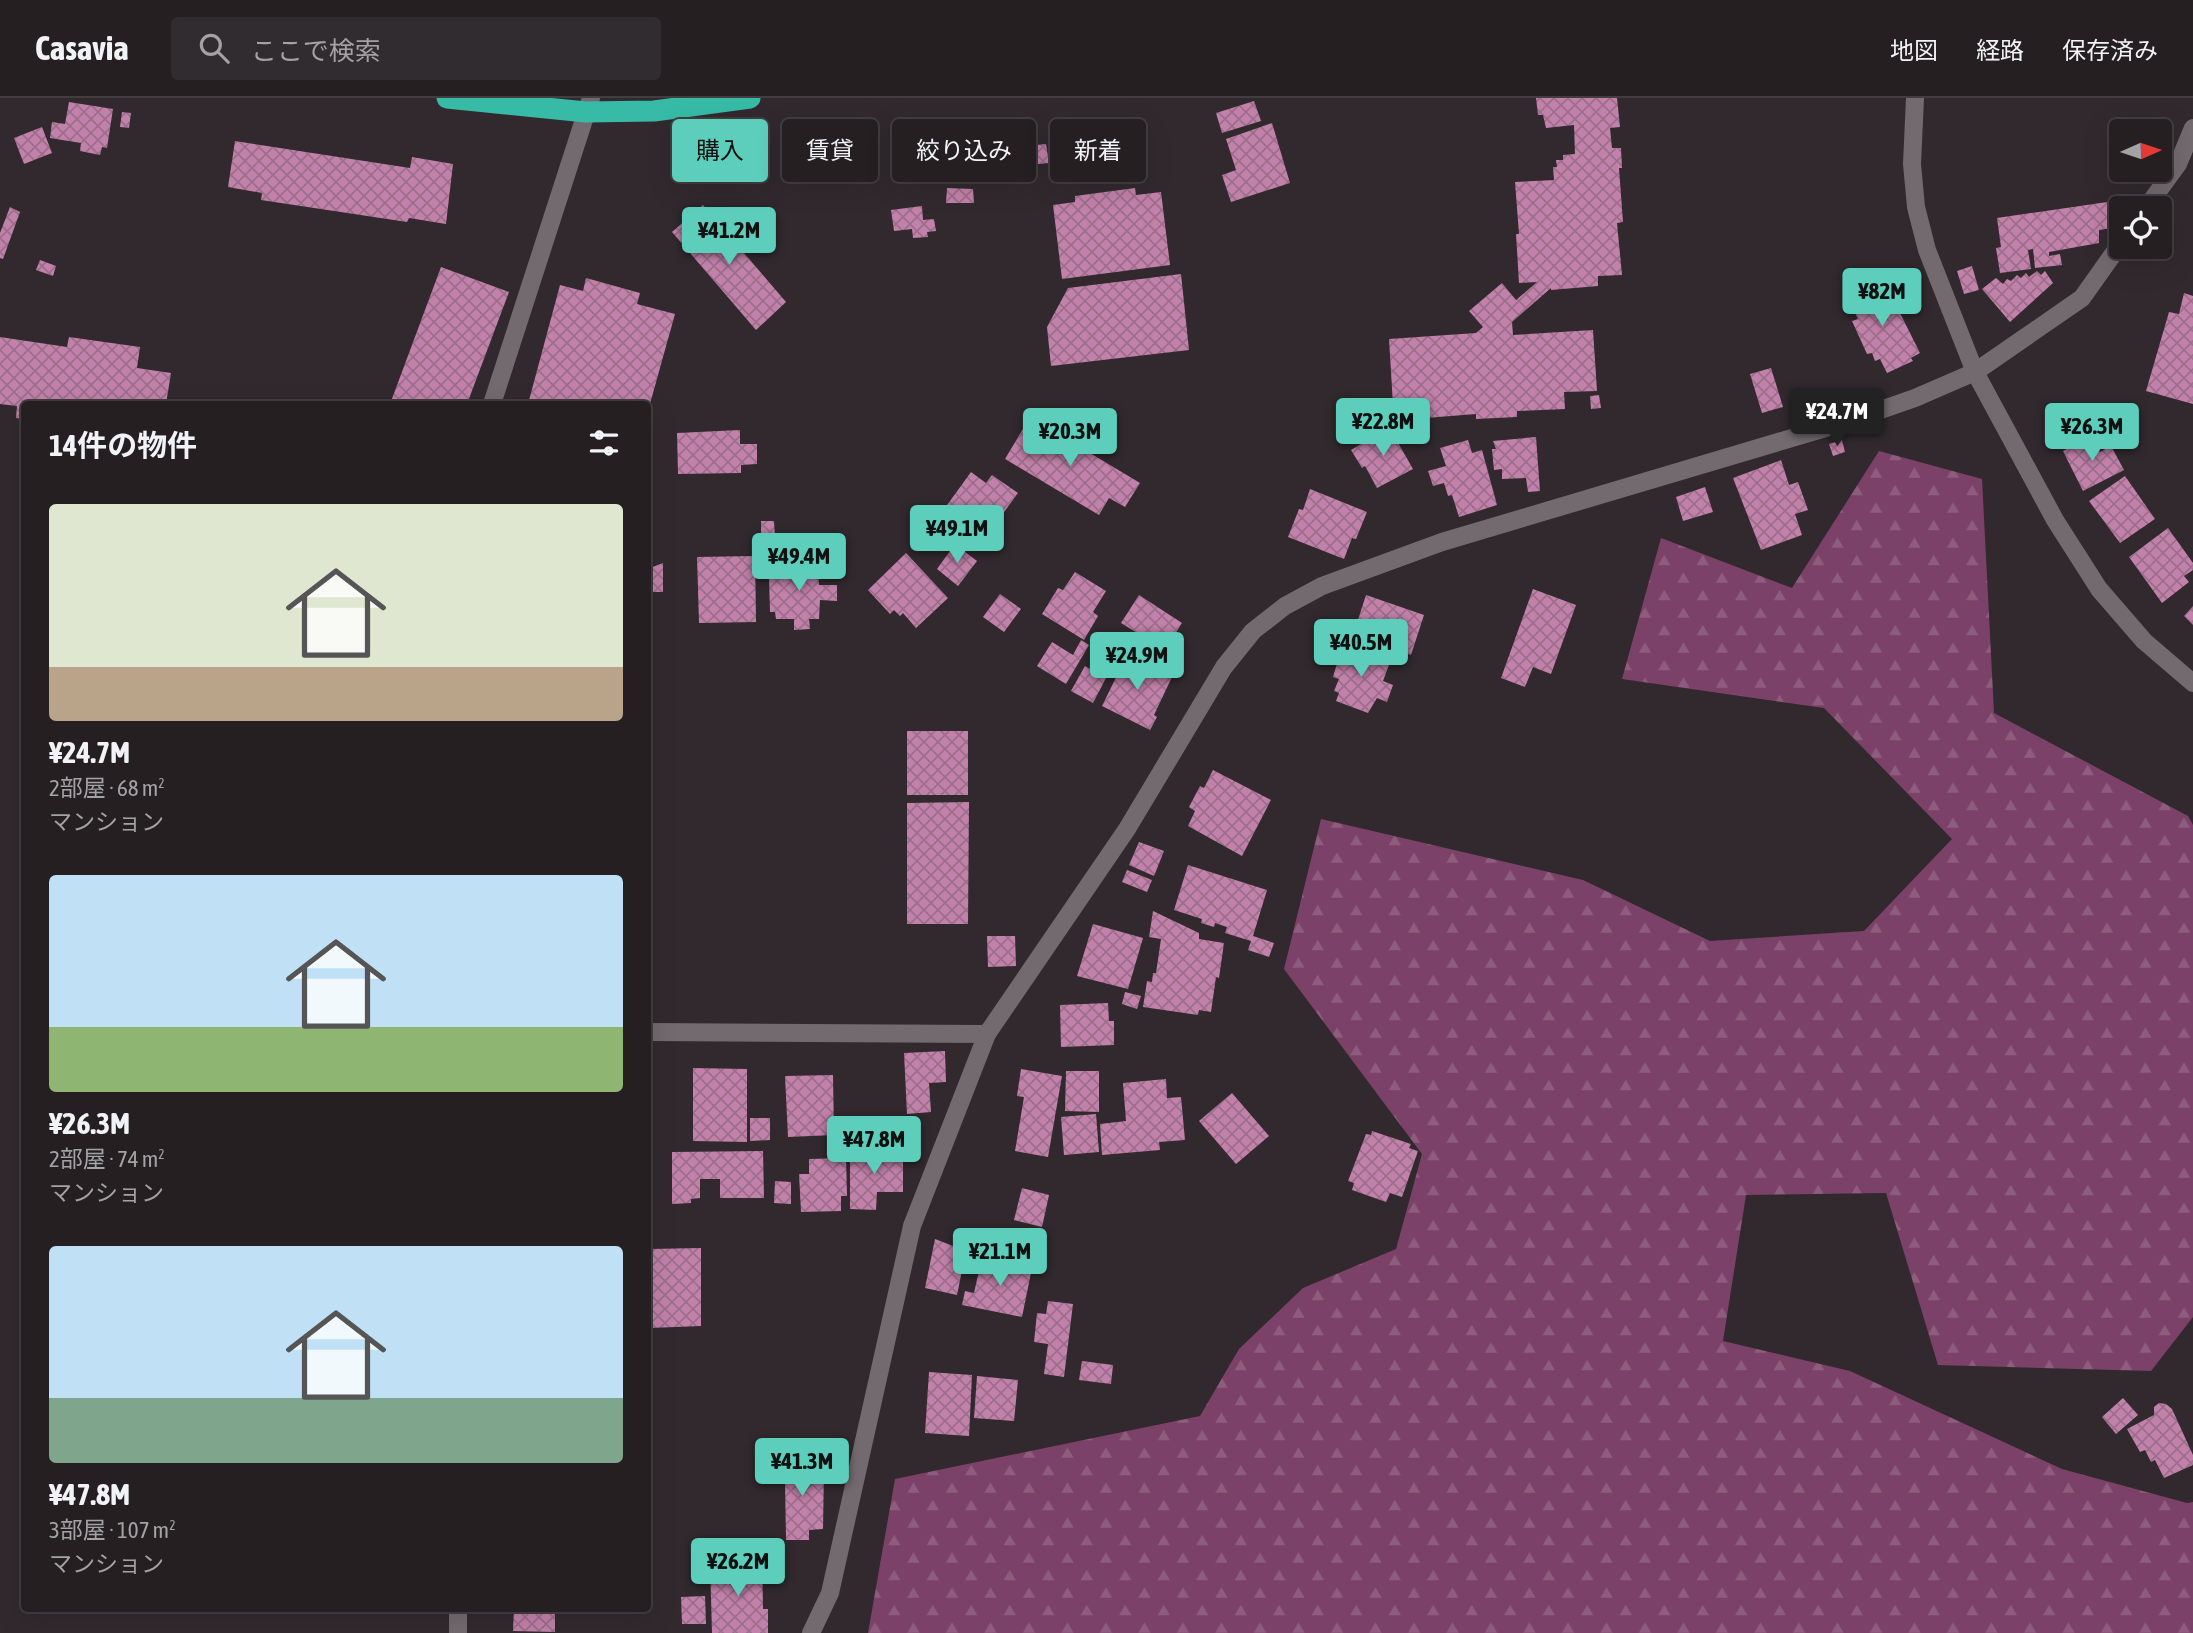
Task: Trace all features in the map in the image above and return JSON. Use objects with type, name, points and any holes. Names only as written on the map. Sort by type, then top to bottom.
[{"type":"highway","points":[[447,98],[654,111],[750,98]]},
{"type":"street","points":[[1915,98],[1912,163],[1916,207],[1927,250],[1975,372],[2054,520],[2099,589],[2144,641],[2193,683]]},
{"type":"street","points":[[493,401],[588,105]]},
{"type":"street","points":[[2155,196],[2178,164],[2193,128]]},
{"type":"street","points":[[811,1633],[830,1593],[912,1226],[987,1034],[1126,829],[1224,667],[1253,631],[1285,606],[1322,586],[1442,542],[1849,421],[1915,398],[1975,372],[2082,298],[2110,259]]},
{"type":"street","points":[[651,1032],[987,1034]]},
{"type":"street","points":[[458,1612],[458,1633]]},
{"type":"green space","points":[[1879,451],[1982,479],[1994,713],[2188,816],[2193,825],[2193,1317],[2151,1371],[1938,1365],[1886,1193],[1746,1195],[1723,1341],[1850,1371],[2062,1469],[2187,1503],[2193,1502],[2193,1633],[868,1633],[895,1479],[1200,1416],[1239,1349],[1303,1288],[1396,1249],[1422,1154],[1284,969],[1321,819],[1583,880],[1710,941],[1864,931],[1952,839],[1824,708],[1622,679],[1661,538],[1792,588]]},
{"type":"building","points":[[1536,98],[1617,98],[1620,127],[1610,128],[1612,148],[1621,148],[1622,168],[1619,168],[1623,222],[1617,223],[1622,275],[1598,276],[1598,286],[1551,288],[1512,322],[1513,335],[1593,330],[1597,391],[1564,392],[1565,409],[1517,411],[1517,417],[1476,419],[1476,414],[1426,418],[1424,403],[1393,405],[1389,339],[1476,333],[1483,327],[1469,311],[1502,283],[1516,300],[1537,282],[1519,283],[1515,182],[1554,180],[1553,167],[1557,167],[1556,160],[1563,160],[1563,155],[1575,154],[1574,125],[1546,128],[1543,115],[1538,115]]},
{"type":"building","points":[[1254,101],[1261,121],[1222,133],[1216,113]]},
{"type":"building","points":[[69,102],[113,109],[107,148],[102,147],[100,155],[80,151],[81,143],[50,138],[52,122],[65,124]]},
{"type":"building","points":[[122,112],[131,113],[129,128],[120,127]]},
{"type":"building","points":[[1272,123],[1290,183],[1231,202],[1222,175],[1236,170],[1226,139]]},
{"type":"building","points":[[42,127],[52,153],[24,164],[14,138]]},
{"type":"building","points":[[235,141],[410,168],[412,157],[453,164],[446,224],[409,218],[407,222],[261,200],[262,193],[228,187]]},
{"type":"building","points":[[1046,144],[1049,163],[1036,164],[1036,145]]},
{"type":"building","points":[[947,188],[973,189],[974,203],[946,203]]},
{"type":"building","points":[[1135,188],[1136,195],[1161,192],[1170,265],[1062,279],[1053,205],[1075,202],[1075,196]]},
{"type":"building","points":[[2109,202],[2109,228],[2099,230],[2099,243],[2049,252],[2049,256],[2060,254],[2062,265],[2035,268],[2033,249],[2028,250],[2031,269],[2000,273],[1996,248],[2001,247],[1997,218]]},
{"type":"building","points":[[703,205],[786,302],[756,330],[672,232]]},
{"type":"building","points":[[922,206],[923,220],[934,219],[936,231],[927,232],[928,237],[913,238],[912,229],[894,231],[891,210]]},
{"type":"building","points":[[10,207],[20,212],[3,259],[0,258],[0,233]]},
{"type":"building","points":[[40,260],[56,266],[53,276],[36,270]]},
{"type":"building","points":[[1972,266],[1979,290],[1964,294],[1957,271]]},
{"type":"building","points":[[441,267],[509,292],[468,401],[391,401]]},
{"type":"building","points":[[2037,271],[2041,275],[2045,271],[2053,283],[2010,322],[1982,289],[1996,278],[2003,284],[2017,275],[2021,278],[2026,273],[2029,277]]},
{"type":"building","points":[[1181,274],[1189,350],[1051,366],[1047,327],[1068,288]]},
{"type":"building","points":[[586,278],[640,293],[637,304],[675,314],[651,401],[529,401],[560,285],[583,291]]},
{"type":"building","points":[[1861,283],[1867,295],[1886,285],[1920,353],[1911,358],[1913,361],[1887,373],[1880,359],[1875,361],[1872,353],[1867,354],[1852,321],[1858,319],[1845,292]]},
{"type":"building","points":[[2184,293],[2193,296],[2193,404],[2146,391],[2169,312],[2179,314]]},
{"type":"building","points":[[0,337],[67,347],[69,337],[140,347],[137,368],[171,373],[166,401],[21,401],[21,419],[16,418],[17,406],[0,404]]},
{"type":"building","points":[[1771,368],[1783,407],[1762,413],[1750,374]]},
{"type":"building","points":[[1599,395],[1601,408],[1591,409],[1590,396]]},
{"type":"building","points":[[1030,417],[1140,483],[1125,507],[1109,498],[1099,515],[1005,459]]},
{"type":"building","points":[[1389,427],[1413,469],[1377,488],[1365,466],[1362,468],[1351,450]]},
{"type":"building","points":[[740,430],[740,444],[757,444],[757,464],[741,465],[741,473],[678,474],[677,433]]},
{"type":"building","points":[[1536,437],[1540,491],[1528,492],[1526,478],[1502,479],[1502,469],[1494,470],[1492,449],[1496,449],[1493,441]]},
{"type":"building","points":[[2091,437],[2100,452],[2111,446],[2124,470],[2083,491],[2063,451]]},
{"type":"building","points":[[1468,440],[1472,453],[1482,450],[1497,505],[1459,517],[1452,495],[1448,496],[1444,483],[1433,486],[1428,471],[1446,466],[1440,448]]},
{"type":"building","points":[[1842,440],[1845,452],[1833,456],[1829,444]]},
{"type":"building","points":[[1781,460],[1789,485],[1798,482],[1808,510],[1795,514],[1802,535],[1761,550],[1733,478]]},
{"type":"building","points":[[971,472],[986,483],[992,475],[1018,493],[978,548],[937,519]]},
{"type":"building","points":[[2125,476],[2155,519],[2120,543],[2089,501]]},
{"type":"building","points":[[1705,487],[1713,512],[1683,521],[1676,497]]},
{"type":"building","points":[[1310,489],[1367,512],[1344,559],[1288,537],[1299,509],[1303,510]]},
{"type":"building","points":[[761,521],[774,521],[775,537],[761,537]]},
{"type":"building","points":[[2168,528],[2193,563],[2193,570],[2184,576],[2189,582],[2162,603],[2129,557]]},
{"type":"building","points":[[955,544],[977,561],[958,586],[937,569]]},
{"type":"building","points":[[906,553],[948,598],[916,628],[903,613],[900,616],[894,610],[890,614],[868,590]]},
{"type":"building","points":[[755,556],[756,622],[699,623],[697,557]]},
{"type":"building","points":[[794,559],[817,559],[819,585],[837,585],[837,601],[820,600],[819,619],[809,619],[810,629],[794,630],[794,619],[776,619],[775,612],[770,612],[769,577],[776,577],[776,569],[794,569]]},
{"type":"building","points":[[663,563],[663,592],[651,592],[651,568]]},
{"type":"building","points":[[1075,572],[1106,591],[1093,612],[1098,616],[1084,640],[1042,614],[1058,588],[1063,590]]},
{"type":"building","points":[[1533,589],[1576,605],[1551,674],[1533,667],[1525,687],[1501,678]]},
{"type":"building","points":[[1000,594],[1021,609],[1004,632],[983,617]]},
{"type":"building","points":[[1139,595],[1182,623],[1165,650],[1121,623]]},
{"type":"building","points":[[1366,595],[1424,615],[1411,655],[1353,635]]},
{"type":"building","points":[[2193,606],[2193,625],[2184,616]]},
{"type":"building","points":[[1081,640],[1089,645],[1066,684],[1037,666],[1052,642],[1073,655]]},
{"type":"building","points":[[1343,643],[1390,662],[1383,681],[1393,685],[1387,702],[1377,698],[1368,713],[1336,701],[1339,693],[1334,691],[1339,679],[1333,677]]},
{"type":"building","points":[[1127,655],[1172,677],[1150,730],[1102,706]]},
{"type":"building","points":[[1085,666],[1106,678],[1093,703],[1071,691]]},
{"type":"building","points":[[907,731],[968,731],[968,795],[907,795]]},
{"type":"building","points":[[1213,770],[1271,800],[1242,856],[1188,826],[1195,811],[1189,807],[1200,786],[1204,788]]},
{"type":"building","points":[[969,802],[968,924],[907,924],[907,803]]},
{"type":"building","points":[[1139,842],[1164,851],[1154,876],[1129,865]]},
{"type":"building","points":[[1188,865],[1267,890],[1253,936],[1274,943],[1269,957],[1248,950],[1251,941],[1225,933],[1227,927],[1215,923],[1214,927],[1201,923],[1202,919],[1174,910]]},
{"type":"building","points":[[1127,870],[1152,880],[1147,892],[1122,882]]},
{"type":"building","points":[[1153,911],[1199,933],[1199,939],[1224,943],[1211,1012],[1199,1010],[1198,1015],[1143,1007],[1147,981],[1152,982],[1153,973],[1156,973],[1161,939],[1149,937]]},
{"type":"building","points":[[1093,924],[1143,938],[1128,989],[1077,976]]},
{"type":"building","points":[[987,936],[1015,936],[1016,966],[988,967]]},
{"type":"building","points":[[1125,992],[1141,996],[1137,1009],[1122,1004]]},
{"type":"building","points":[[1108,1003],[1109,1021],[1114,1021],[1114,1045],[1061,1047],[1060,1005]]},
{"type":"building","points":[[945,1051],[946,1082],[929,1083],[931,1112],[907,1114],[904,1053]]},
{"type":"building","points":[[693,1068],[747,1069],[747,1142],[693,1141]]},
{"type":"building","points":[[1021,1069],[1062,1076],[1048,1157],[1015,1151],[1024,1097],[1017,1096]]},
{"type":"building","points":[[1066,1071],[1099,1071],[1099,1112],[1065,1111]]},
{"type":"building","points":[[833,1075],[834,1135],[788,1137],[785,1076]]},
{"type":"building","points":[[1166,1079],[1167,1098],[1181,1097],[1185,1140],[1159,1142],[1160,1150],[1102,1155],[1100,1124],[1126,1121],[1123,1083]]},
{"type":"building","points":[[1232,1093],[1269,1136],[1236,1164],[1199,1121]]},
{"type":"building","points":[[1096,1114],[1099,1152],[1064,1155],[1061,1117]]},
{"type":"building","points":[[750,1118],[770,1118],[770,1140],[750,1141]]},
{"type":"building","points":[[1372,1131],[1411,1144],[1409,1148],[1418,1151],[1402,1197],[1390,1193],[1386,1202],[1352,1190],[1354,1183],[1348,1181],[1366,1134],[1371,1135]]},
{"type":"building","points":[[850,1149],[903,1149],[903,1192],[877,1192],[876,1210],[850,1209]]},
{"type":"building","points":[[763,1151],[764,1198],[720,1198],[720,1179],[700,1179],[700,1198],[691,1199],[691,1203],[672,1204],[672,1152]]},
{"type":"building","points":[[846,1158],[847,1196],[841,1196],[841,1211],[801,1212],[799,1174],[809,1174],[809,1159]]},
{"type":"building","points":[[775,1181],[791,1182],[791,1204],[774,1203]]},
{"type":"building","points":[[1022,1188],[1049,1195],[1042,1227],[1014,1220]]},
{"type":"building","points":[[935,1239],[966,1251],[957,1295],[925,1288]]},
{"type":"building","points":[[701,1248],[701,1326],[651,1328],[651,1249]]},
{"type":"building","points":[[982,1257],[1032,1268],[1022,1317],[962,1305],[965,1291],[974,1293]]},
{"type":"building","points":[[1048,1301],[1073,1304],[1064,1377],[1044,1374],[1048,1344],[1034,1342],[1037,1313],[1046,1314]]},
{"type":"building","points":[[1082,1361],[1113,1365],[1111,1384],[1079,1380]]},
{"type":"building","points":[[929,1372],[972,1375],[969,1436],[925,1433]]},
{"type":"building","points":[[977,1376],[1018,1380],[1014,1421],[974,1418]]},
{"type":"building","points":[[2123,1398],[2138,1415],[2116,1434],[2102,1417]]},
{"type":"building","points":[[2159,1403],[2172,1409],[2193,1455],[2193,1465],[2164,1478],[2155,1460],[2151,1462],[2145,1450],[2140,1452],[2127,1429],[2154,1415],[2154,1407]]},
{"type":"building","points":[[809,1459],[809,1468],[824,1468],[823,1529],[809,1530],[809,1540],[786,1540],[785,1481],[778,1481],[777,1460]]},
{"type":"building","points":[[762,1561],[763,1609],[768,1609],[768,1633],[712,1633],[710,1562]]},
{"type":"building","points":[[705,1596],[706,1624],[682,1624],[681,1597]]},
{"type":"building","points":[[514,1612],[555,1612],[555,1632],[513,1631]]}]
